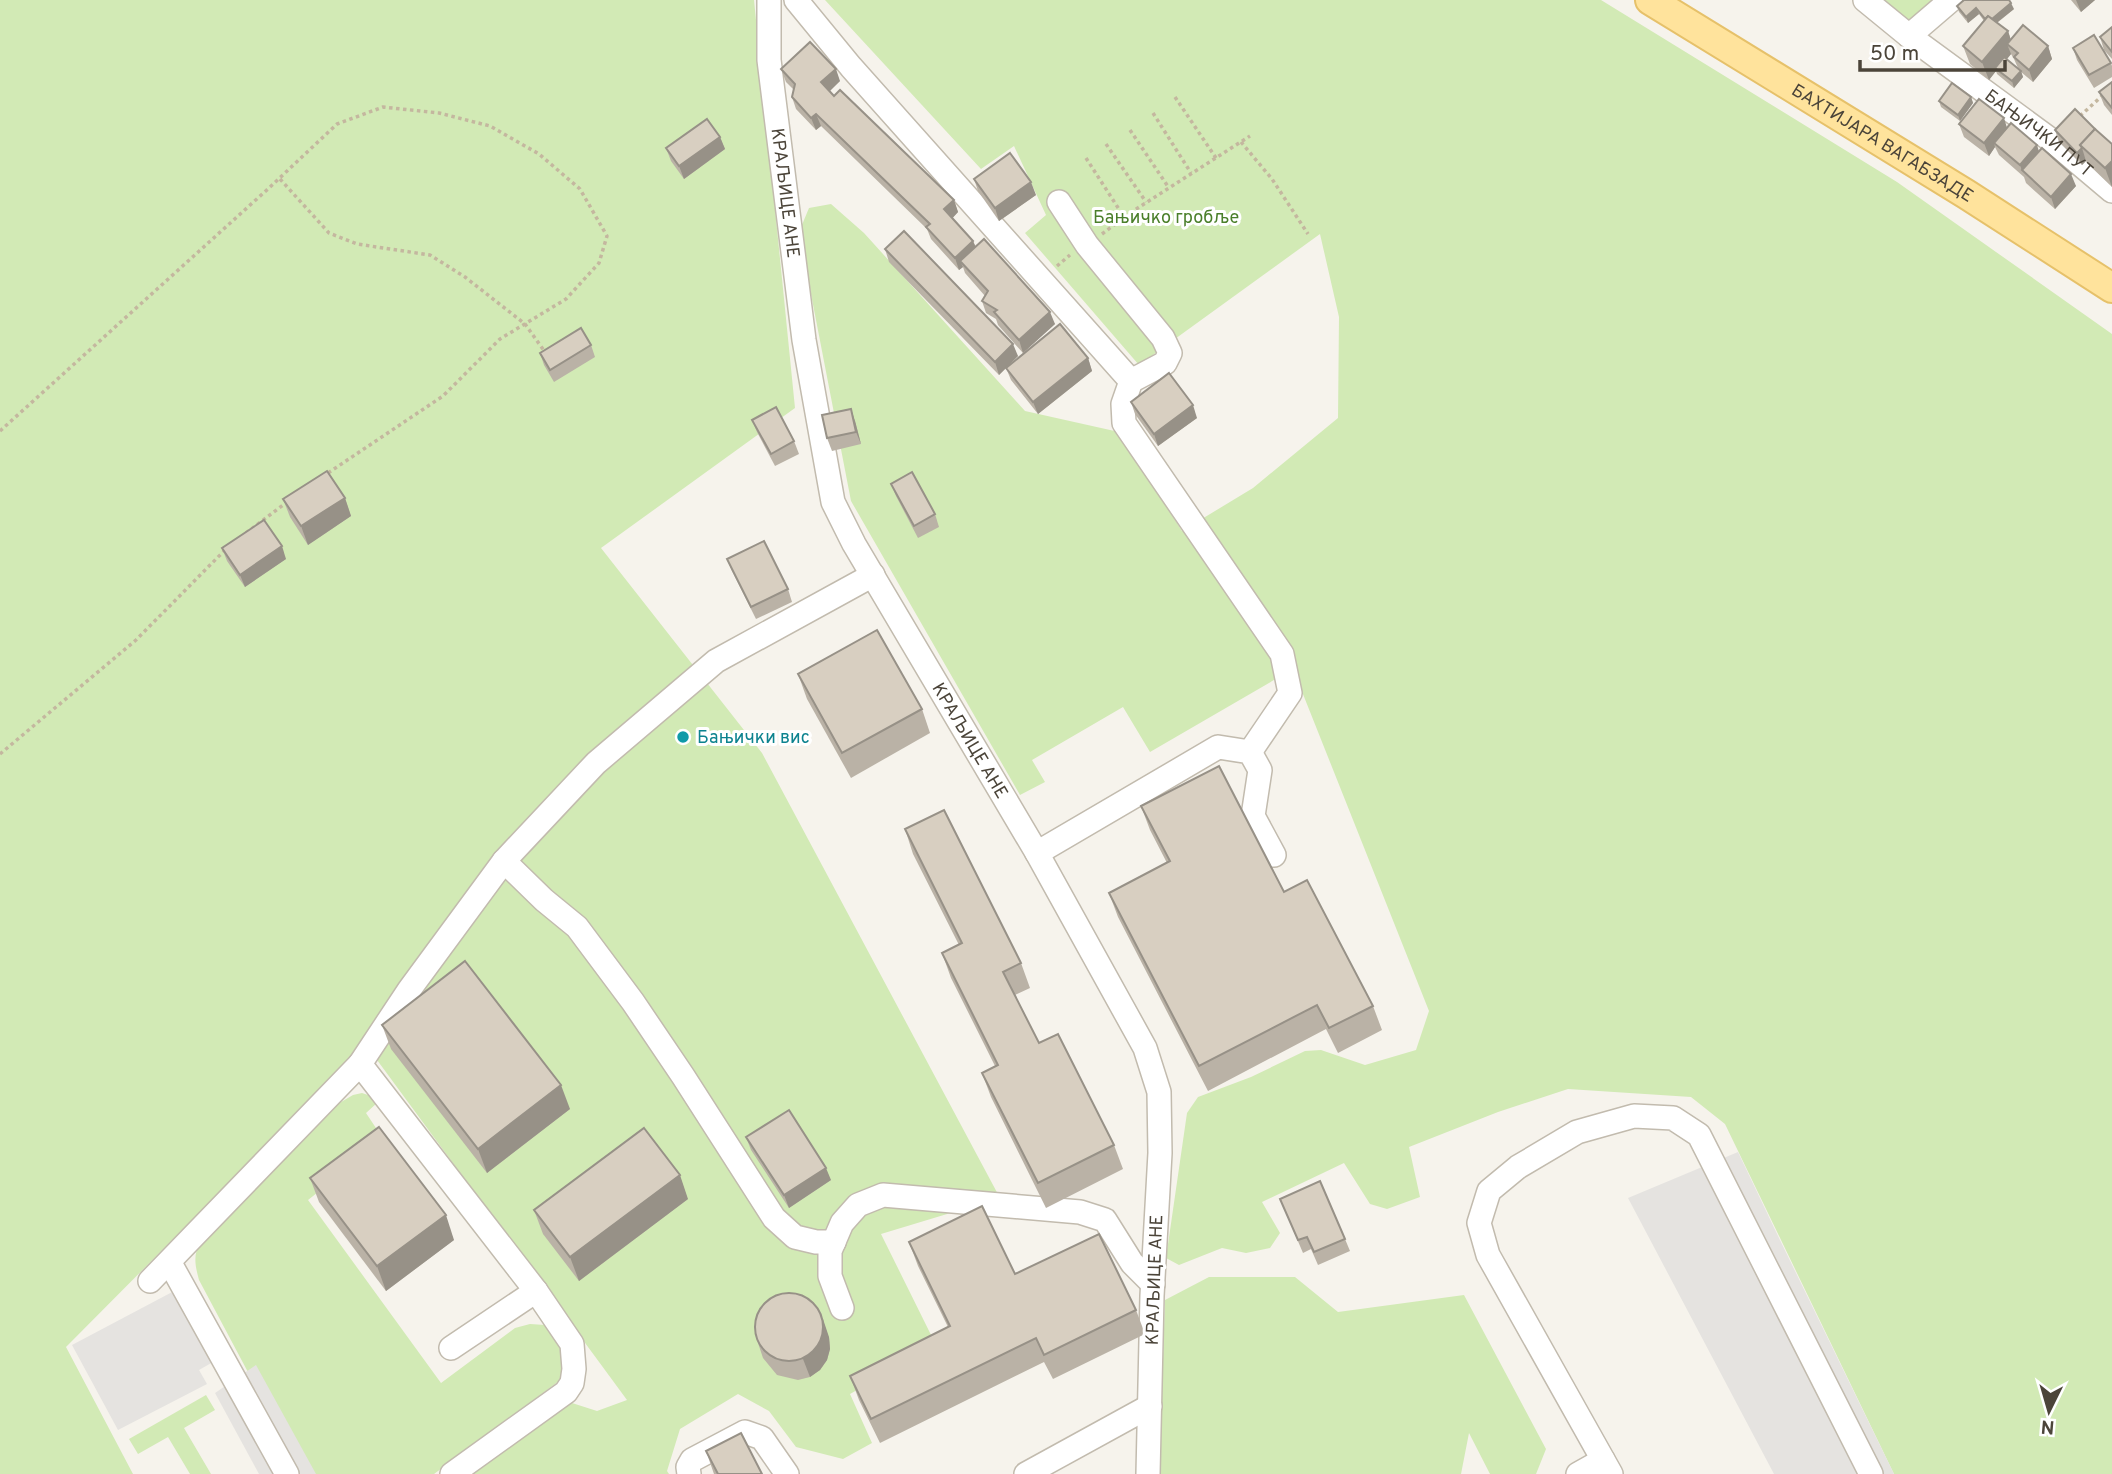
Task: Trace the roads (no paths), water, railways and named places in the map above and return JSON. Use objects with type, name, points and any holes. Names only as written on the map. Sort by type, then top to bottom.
[{"type":"main road","name":"БАХТИЈАРА ВАГАБЗАДЕ","points":[[1650,0],[1954,187],[2112,288]]},
{"type":"street","name":"КРАЉИЦЕ АНЕ","points":[[769,0],[770,73],[804,340],[833,502],[1037,853],[1145,1048],[1159,1092],[1160,1153],[1153,1284],[1149,1474]]},
{"type":"street","points":[[796,0],[851,67],[1131,381]]},
{"type":"street","name":"БАЊИЧКИ ПУТ","points":[[1866,0],[1909,36],[2055,143],[2112,191]]},
{"type":"street","points":[[1909,36],[1951,0]]},
{"type":"street","points":[[1059,202],[1086,244],[1163,338],[1170,353],[1165,363],[1131,381],[1123,404],[1124,423],[1282,654],[1290,692],[1250,752]]},
{"type":"street","points":[[150,1281],[360,1064],[409,990],[504,861],[596,763],[716,661],[873,575]]},
{"type":"street","points":[[1037,853],[1218,747],[1250,752]]},
{"type":"street","points":[[1250,752],[1260,770],[1254,816],[1274,855]]},
{"type":"street","points":[[504,861],[585,938],[633,1002],[774,1218],[795,1237],[816,1242],[834,1242]]},
{"type":"street","points":[[360,1064],[536,1291],[572,1344],[575,1358],[572,1383],[566,1392],[452,1474]]},
{"type":"street","points":[[1578,1474],[1607,1467],[1488,1255],[1479,1223],[1489,1191],[1518,1167],[1577,1132],[1634,1116],[1673,1118],[1699,1135],[1871,1474]]},
{"type":"street","points":[[842,1308],[830,1276],[830,1251],[842,1223],[858,1205],[883,1195],[1080,1212],[1105,1220],[1132,1263],[1153,1284]]},
{"type":"street","points":[[170,1263],[287,1474]]},
{"type":"street","points":[[451,1348],[536,1291]]},
{"type":"street","points":[[1026,1474],[1150,1406]]},
{"type":"street","points":[[689,1474],[688,1467],[692,1460],[745,1432],[762,1438],[787,1474]]},
{"type":"place","name":"Бањички вис","points":[[683,737]]},
{"type":"park label","name":"Бањичко гробље","points":[[1166,217]]}]
